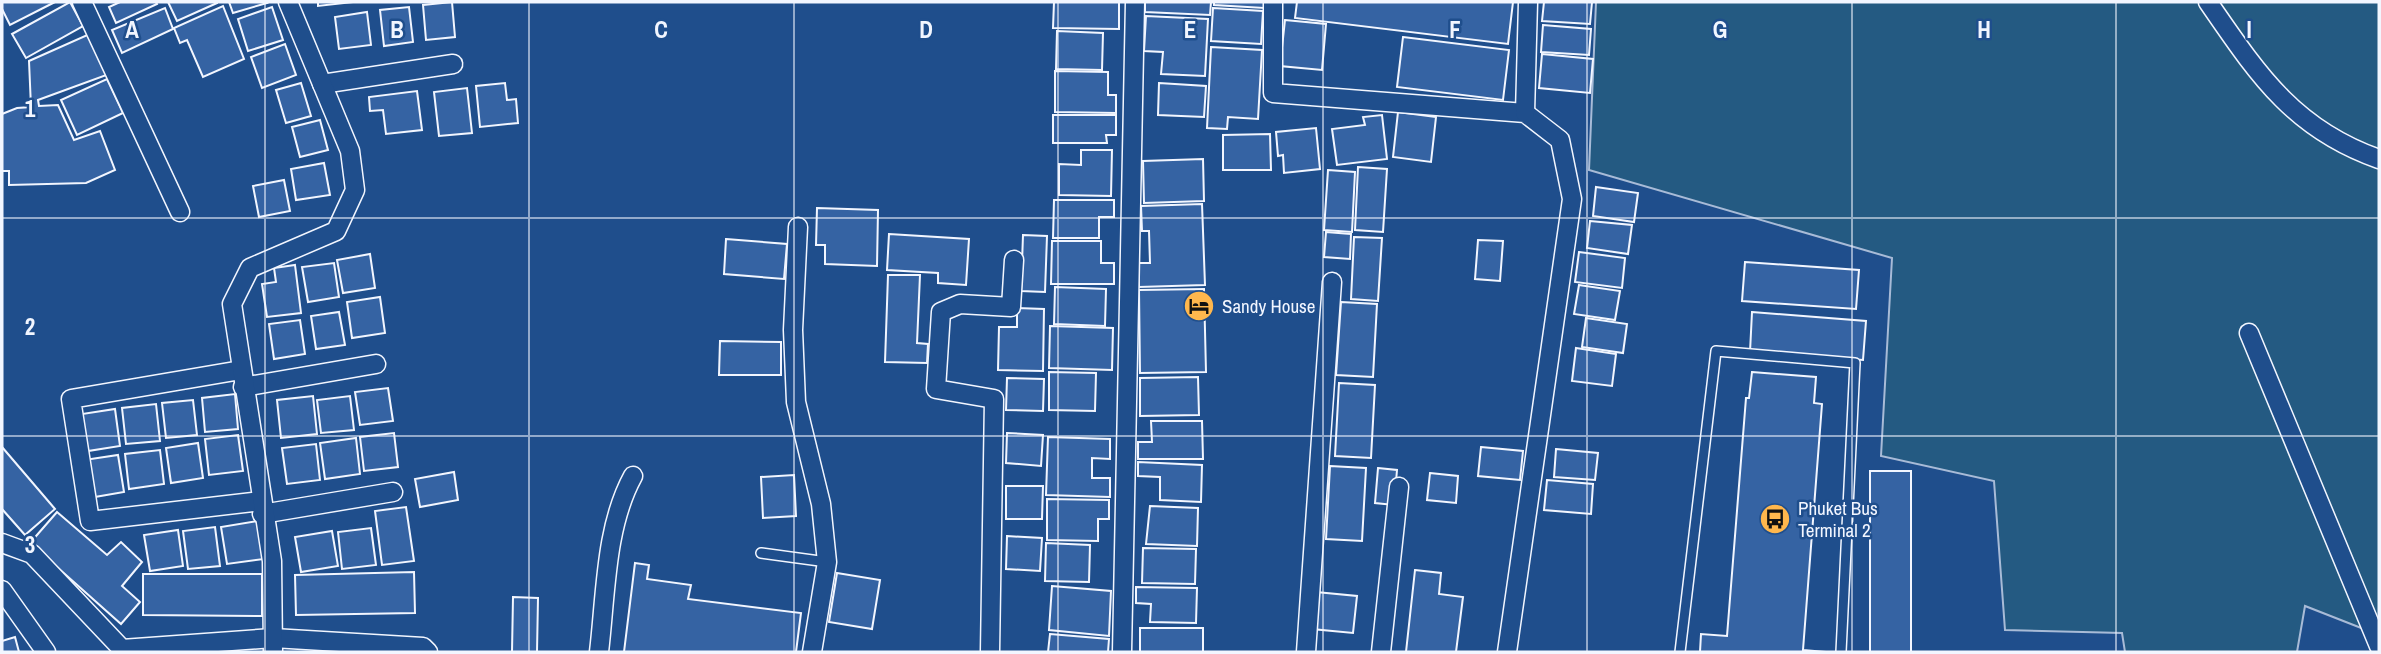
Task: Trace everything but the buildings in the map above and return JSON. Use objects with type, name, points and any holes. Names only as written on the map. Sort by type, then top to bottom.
[{"type":"street","points":[[82,2],[180,212]]},
{"type":"street","points":[[273,645],[272,561],[232,304],[250,268],[336,231],[355,190],[350,151],[288,2]]},
{"type":"street","points":[[1122,652],[1135,2]]},
{"type":"street","points":[[1273,2],[1273,93],[1525,113],[1560,140],[1572,199],[1507,652]]},
{"type":"street","points":[[1525,113],[1528,2]]},
{"type":"street","points":[[2208,2],[2261,79],[2299,115],[2357,152],[2379,159]]},
{"type":"street","points":[[322,84],[453,64]]},
{"type":"street","points":[[798,227],[793,330],[796,402],[821,505],[827,562],[813,652]]},
{"type":"street","points":[[989,652],[995,399],[936,389],[940,312],[960,304],[1011,307],[1014,260]]},
{"type":"street","points":[[1306,652],[1332,282]]},
{"type":"street","points":[[2249,333],[2379,646]]},
{"type":"street","points":[[376,364],[71,399],[90,521],[262,508],[393,492]]},
{"type":"street","points":[[599,652],[615,521],[621,498],[633,476]]},
{"type":"street","points":[[1381,652],[1399,487]]},
{"type":"street","points":[[2,543],[32,554],[122,649],[273,645],[423,647],[428,652]]},
{"type":"street","points":[[2,590],[46,652]]},
{"type":"lane","points":[[1680,652],[1716,351],[1855,363],[1841,652]]},
{"type":"lane","points":[[761,553],[827,562]]},
{"type":"shaded area","points":[[1596,2],[2379,2],[2379,635],[2305,606],[2297,652],[2125,652],[2122,633],[2005,630],[1994,481],[1881,456],[1892,258],[1589,170]]},
{"type":"place","name":"Sandy House","points":[[1199,306]]},
{"type":"place","name":"Phuket Bus Terminal 2","points":[[1775,519]]}]
